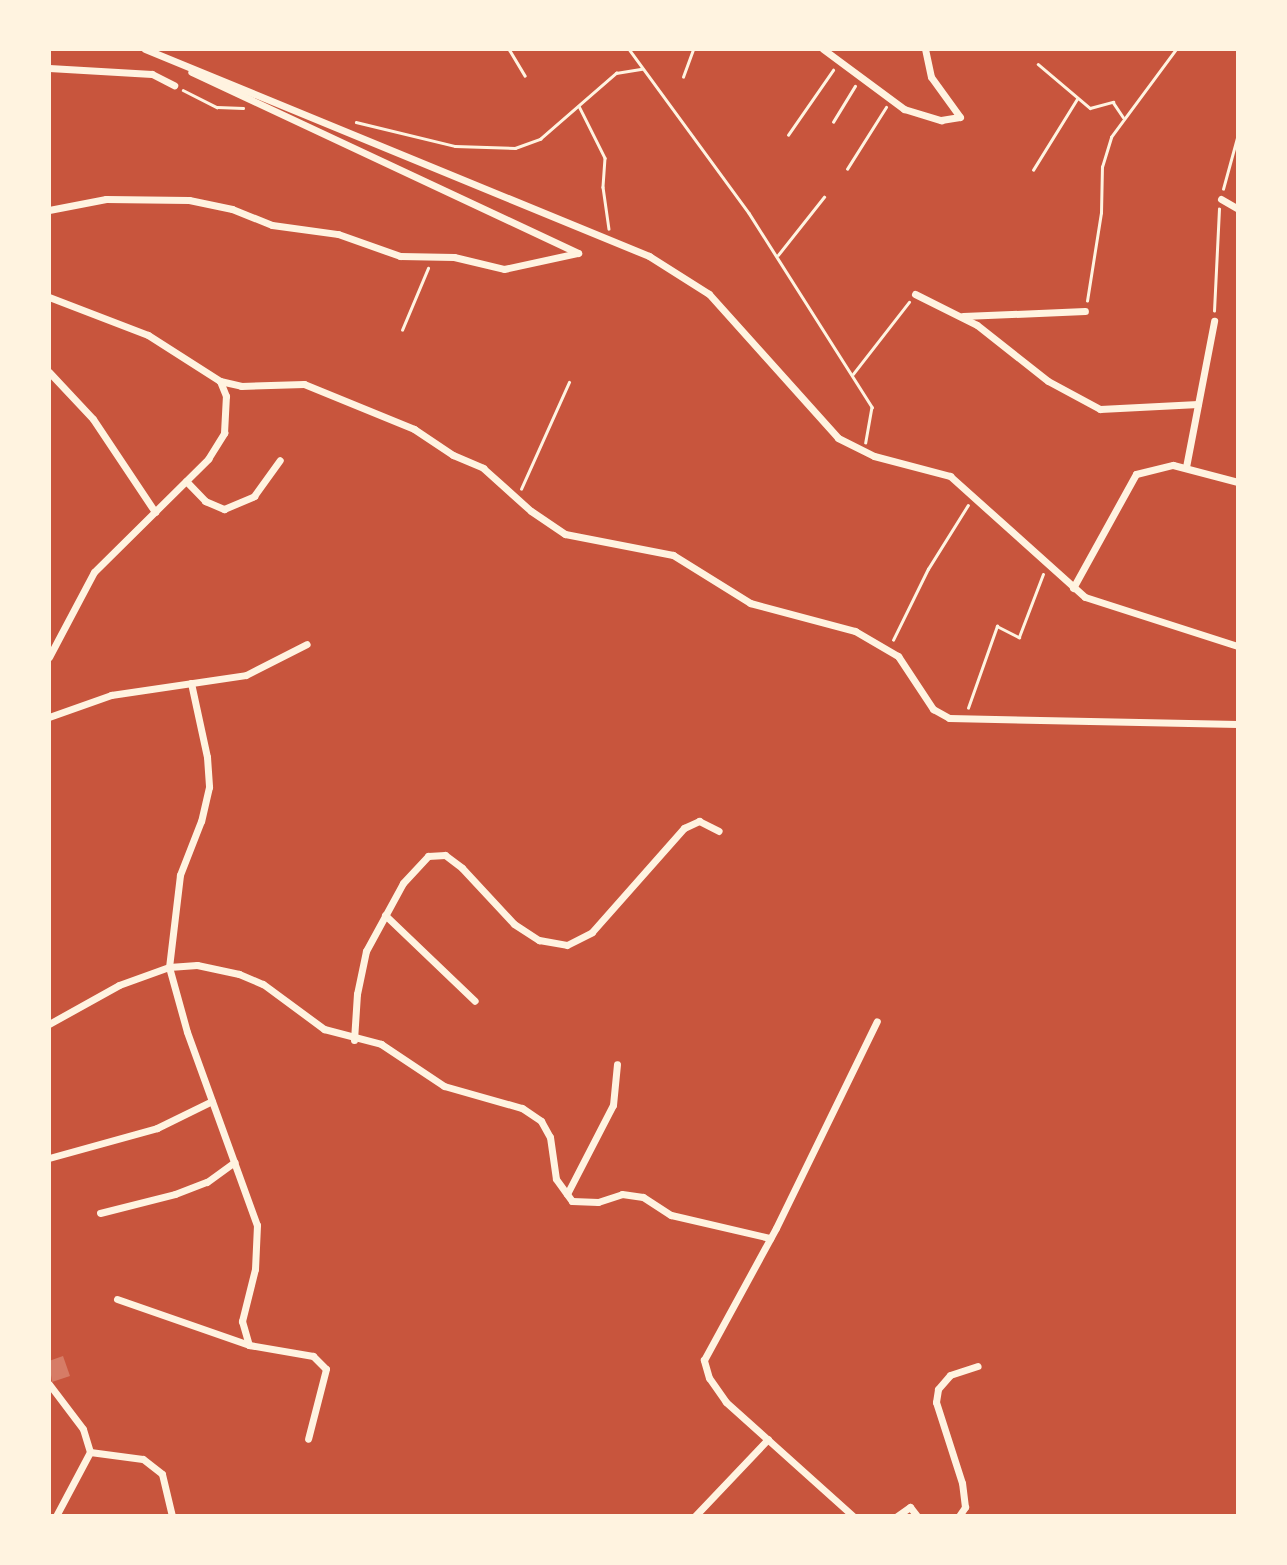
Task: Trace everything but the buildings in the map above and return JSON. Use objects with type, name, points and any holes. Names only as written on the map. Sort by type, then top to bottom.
[{"type":"street","points":[[143,49],[649,256],[709,294],[838,438],[865,453],[941,471],[1073,588],[1101,604],[1199,630],[1238,646]]},
{"type":"street","points":[[49,210],[107,198],[189,200],[232,209],[272,225],[338,234],[400,256],[454,257],[504,269],[578,253],[143,49]]},
{"type":"street","points":[[823,49],[890,101],[941,120],[960,117],[930,77],[925,49]]},
{"type":"street","points":[[49,68],[152,74],[174,85]]},
{"type":"street","points":[[1221,199],[1238,209]]},
{"type":"street","points":[[915,294],[959,316],[1048,381],[1100,409],[1198,404]]},
{"type":"street","points":[[49,297],[148,335],[220,381],[241,386],[304,384],[414,429],[453,455],[483,468],[565,534],[673,555],[750,603],[855,631],[888,649],[911,670],[933,709],[949,718],[1238,724]]},
{"type":"street","points":[[959,316],[1085,311]]},
{"type":"street","points":[[1186,467],[1214,321]]},
{"type":"street","points":[[49,372],[93,419],[155,512]]},
{"type":"street","points":[[49,657],[94,572],[208,459],[224,433],[226,396],[220,381]]},
{"type":"street","points":[[186,481],[205,501],[224,509],[254,496],[280,460]]},
{"type":"street","points":[[1073,588],[1136,474],[1156,465],[1186,467],[1238,482]]},
{"type":"street","points":[[49,717],[111,695],[246,675],[307,644]]},
{"type":"street","points":[[191,683],[207,757],[209,787],[201,821],[180,874],[169,967],[258,1238],[242,1321],[249,1345]]},
{"type":"street","points":[[354,1040],[357,994],[366,951],[403,883],[428,856],[445,855],[514,924],[539,940],[567,944],[592,932],[684,828],[699,821],[719,831]]},
{"type":"street","points":[[386,915],[475,1001]]},
{"type":"street","points":[[49,1024],[118,985],[169,967],[197,965],[239,974],[263,984],[324,1029],[354,1040],[381,1044],[444,1086],[522,1108],[541,1121],[550,1137],[556,1179],[572,1201],[598,1202],[622,1194],[643,1198],[671,1215],[770,1238]]},
{"type":"street","points":[[853,1516],[726,1402],[709,1378],[704,1360],[770,1238],[877,1021]]},
{"type":"street","points":[[567,1194],[613,1105],[617,1063]]},
{"type":"street","points":[[49,1158],[184,1119],[212,1101]]},
{"type":"street","points":[[100,1213],[175,1195],[207,1182],[234,1163]]},
{"type":"street","points":[[117,1300],[249,1345],[313,1356],[326,1369],[307,1439]]},
{"type":"street","points":[[959,1516],[965,1507],[962,1483],[936,1402],[938,1389],[950,1375],[978,1366]]},
{"type":"street","points":[[49,1384],[83,1429],[90,1452],[57,1516]]},
{"type":"street","points":[[695,1516],[768,1440]]},
{"type":"street","points":[[90,1452],[143,1459],[162,1474],[172,1516]]},
{"type":"street","points":[[897,1516],[910,1507],[917,1516]]},
{"type":"path","points":[[509,49],[525,76]]},
{"type":"path","points":[[629,49],[778,256],[872,407],[865,453]]},
{"type":"path","points":[[683,77],[693,49]]},
{"type":"path","points":[[1085,311],[1101,213],[1102,167],[1123,117],[1176,49]]},
{"type":"path","points":[[788,135],[839,61]]},
{"type":"path","points":[[1038,64],[1077,99],[1097,110],[1113,102],[1123,117]]},
{"type":"path","points":[[551,130],[616,73],[642,69]]},
{"type":"path","points":[[833,122],[860,78]]},
{"type":"path","points":[[1033,170],[1077,99]]},
{"type":"path","points":[[847,169],[890,101]]},
{"type":"path","points":[[579,105],[605,158],[603,187],[611,239]]},
{"type":"path","points":[[1214,321],[1221,199],[1238,134]]},
{"type":"path","points":[[778,256],[824,197]]},
{"type":"path","points":[[402,330],[431,258]]},
{"type":"path","points":[[852,375],[915,294]]},
{"type":"path","points":[[517,498],[569,382]]},
{"type":"path","points":[[888,649],[928,569],[973,498]]},
{"type":"path","points":[[965,719],[997,626],[1019,637],[1047,564]]}]
